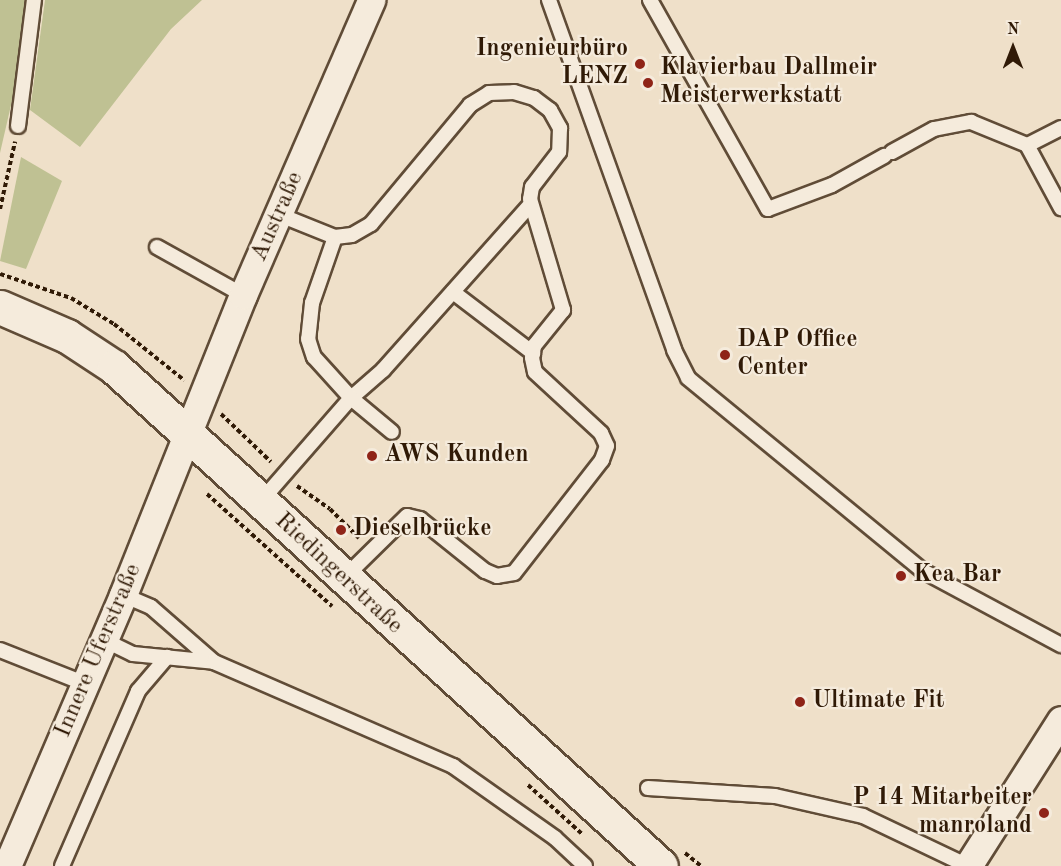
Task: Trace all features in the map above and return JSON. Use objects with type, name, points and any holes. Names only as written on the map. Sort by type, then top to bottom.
[{"type":"main road","name":"Riedingerstraße","points":[[0,307],[67,336],[114,367],[343,579],[661,866]]},
{"type":"street","name":"Austraße","points":[[187,434],[243,295],[280,215],[371,0]]},
{"type":"street","name":"Innere Uferstraße","points":[[7,866],[86,684],[187,434]]},
{"type":"street","points":[[968,866],[1061,720]]},
{"type":"lane","points":[[18,126],[34,0]]},
{"type":"lane","points":[[549,0],[674,350],[688,378],[923,572],[1061,645]]},
{"type":"lane","points":[[650,0],[768,209],[832,185],[934,129],[971,122],[1027,145],[1061,208]]},
{"type":"lane","points":[[280,215],[335,237],[352,235],[371,224],[470,105],[489,93],[514,92],[534,98],[550,110],[560,128],[559,152],[532,187],[531,204],[563,310],[533,352],[536,372],[601,433],[607,446],[602,460],[514,573],[497,576],[485,571],[420,519],[407,516],[343,579]]},
{"type":"lane","points":[[1027,145],[1061,128]]},
{"type":"lane","points":[[260,502],[351,398],[453,292],[531,204]]},
{"type":"lane","points":[[335,237],[312,303],[308,339],[314,357],[351,398],[392,432]]},
{"type":"lane","points":[[157,247],[243,295]]},
{"type":"lane","points":[[453,292],[533,352]]},
{"type":"lane","points":[[123,595],[151,607],[214,662]]},
{"type":"lane","points":[[104,640],[133,654],[214,662],[453,766],[555,838],[585,866]]},
{"type":"lane","points":[[0,650],[86,684]]},
{"type":"lane","points":[[62,866],[138,691],[167,657]]},
{"type":"lane","points":[[648,788],[775,796],[862,816],[968,866]]},
{"type":"path","points":[[0,209],[18,126]]},
{"type":"green space","points":[[0,0],[28,0],[17,79],[0,153]]},
{"type":"green space","points":[[45,0],[202,0],[171,29],[80,147],[30,110]]},
{"type":"green space","points":[[21,157],[62,181],[26,269],[0,261]]},
{"type":"place","name":"Ingenieurbüro LENZ","points":[[640,64]]},
{"type":"place","name":"Klavierbau Dallmeir Meisterwerkstatt","points":[[648,83]]},
{"type":"place","name":"DAP Office Center","points":[[725,355]]},
{"type":"place","name":"AWS Kunden","points":[[372,456]]},
{"type":"place","name":"Dieselbrücke","points":[[341,530]]},
{"type":"place","name":"Kea Bar","points":[[901,576]]},
{"type":"place","name":"Ultimate Fit","points":[[800,702]]},
{"type":"place","name":"P 14 Mitarbeiter manroland","points":[[1044,813]]}]
